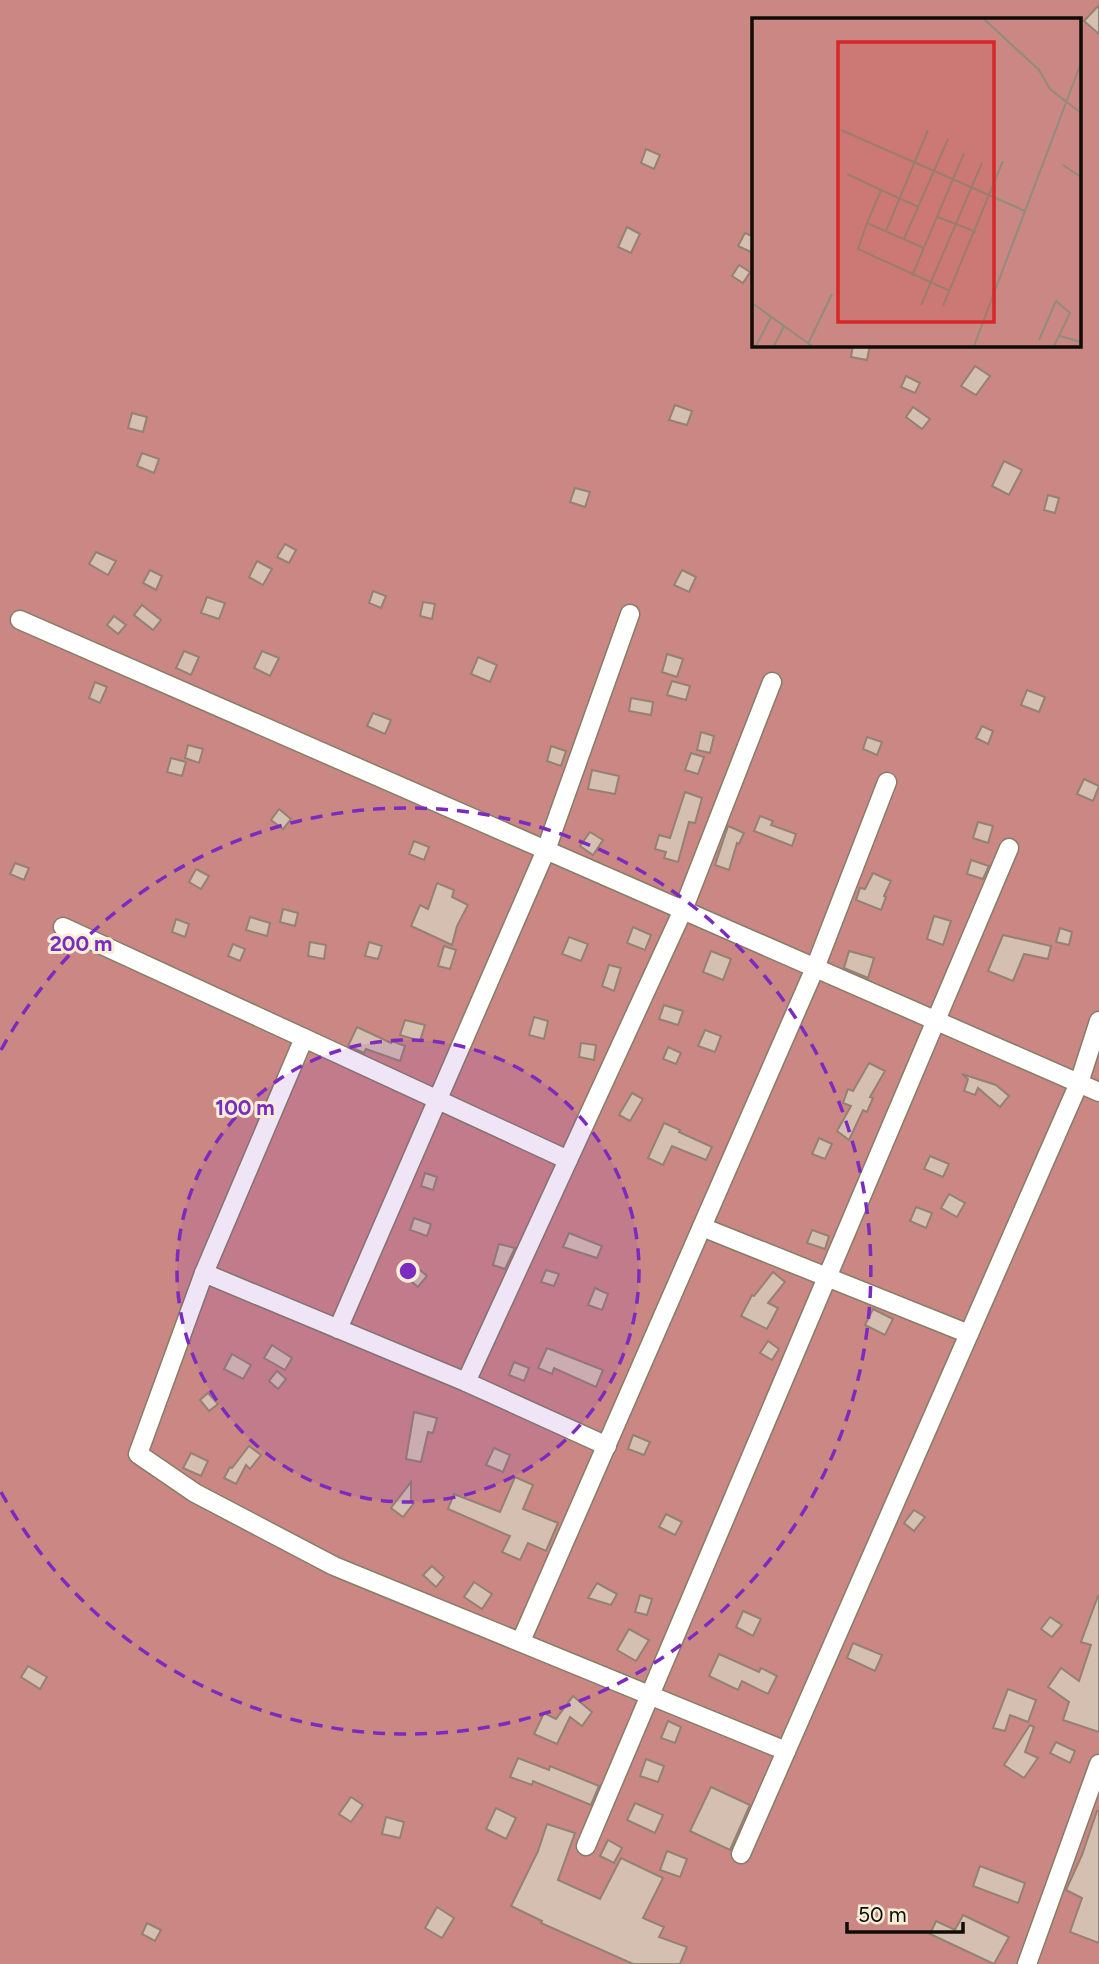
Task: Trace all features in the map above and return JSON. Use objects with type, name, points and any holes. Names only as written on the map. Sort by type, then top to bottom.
[{"type":"street","points":[[338,1329],[546,850],[630,614]]},
{"type":"street","points":[[20,620],[1099,1092]]},
{"type":"street","points":[[466,1382],[683,910],[772,682]]},
{"type":"street","points":[[522,1641],[815,968],[887,782]]},
{"type":"street","points":[[586,1846],[1009,848]]},
{"type":"street","points":[[63,927],[568,1160]]},
{"type":"street","points":[[741,1854],[1079,1083],[1099,1021]]},
{"type":"street","points":[[304,1038],[204,1273],[138,1454],[194,1493],[334,1566],[786,1751]]},
{"type":"street","points":[[702,1227],[970,1334]]},
{"type":"street","points":[[204,1273],[466,1382],[607,1446]]},
{"type":"street","points":[[1027,1964],[1099,1764]]},
{"type":"shaded area","points":[[0,0],[1099,0],[1099,1964],[0,1964]]},
{"type":"building","points":[[1099,5],[1099,34],[1084,21]]},
{"type":"building","points":[[646,149],[660,155],[654,169],[641,163]]},
{"type":"building","points":[[627,227],[640,234],[631,253],[618,247]]},
{"type":"building","points":[[745,233],[752,236],[751,252],[738,246]]},
{"type":"building","points":[[739,265],[750,272],[743,283],[732,276]]},
{"type":"building","points":[[853,346],[870,346],[867,360],[851,357]]},
{"type":"building","points":[[975,366],[990,376],[976,395],[961,386]]},
{"type":"building","points":[[906,376],[920,383],[915,393],[901,387]]},
{"type":"building","points":[[675,405],[692,411],[687,425],[669,420]]},
{"type":"building","points":[[913,407],[930,419],[922,429],[906,417]]},
{"type":"building","points":[[132,413],[147,417],[143,432],[128,428]]},
{"type":"building","points":[[142,453],[159,459],[154,473],[137,466]]},
{"type":"building","points":[[1004,461],[1022,470],[1009,495],[992,486]]},
{"type":"building","points":[[575,488],[590,492],[585,507],[570,502]]},
{"type":"building","points":[[1048,495],[1059,498],[1055,513],[1044,510]]},
{"type":"building","points":[[285,544],[296,550],[289,563],[277,557]]},
{"type":"building","points":[[96,552],[116,561],[108,575],[89,564]]},
{"type":"building","points":[[257,561],[272,569],[263,585],[249,577]]},
{"type":"building","points":[[150,570],[162,576],[156,590],[143,583]]},
{"type":"building","points":[[682,570],[696,577],[689,592],[674,585]]},
{"type":"building","points":[[373,591],[386,596],[381,608],[369,603]]},
{"type":"building","points":[[207,597],[225,603],[219,619],[201,613]]},
{"type":"building","points":[[423,602],[435,604],[432,619],[420,616]]},
{"type":"building","points":[[142,605],[161,620],[153,630],[134,615]]},
{"type":"building","points":[[114,616],[126,625],[118,634],[107,625]]},
{"type":"building","points":[[184,651],[199,657],[191,675],[176,668]]},
{"type":"building","points":[[262,651],[279,658],[270,676],[254,668]]},
{"type":"building","points":[[667,654],[683,659],[677,677],[662,672]]},
{"type":"building","points":[[478,657],[497,665],[490,682],[471,674]]},
{"type":"building","points":[[672,681],[690,686],[686,700],[667,695]]},
{"type":"building","points":[[95,682],[107,687],[100,703],[89,698]]},
{"type":"building","points":[[1027,690],[1045,697],[1039,712],[1021,705]]},
{"type":"building","points":[[631,698],[653,702],[651,715],[629,711]]},
{"type":"building","points":[[373,713],[391,720],[385,734],[367,726]]},
{"type":"building","points":[[982,726],[993,731],[988,744],[976,738]]},
{"type":"building","points":[[701,732],[714,736],[710,753],[697,750]]},
{"type":"building","points":[[867,737],[882,742],[877,755],[863,749]]},
{"type":"building","points":[[188,745],[203,749],[199,763],[185,758]]},
{"type":"building","points":[[551,746],[566,751],[561,766],[547,761]]},
{"type":"building","points":[[691,753],[704,757],[698,774],[685,770]]},
{"type":"building","points":[[171,758],[186,762],[182,776],[167,772]]},
{"type":"building","points":[[592,770],[619,776],[615,794],[588,789]]},
{"type":"building","points":[[1084,779],[1099,786],[1093,801],[1077,794]]},
{"type":"building","points":[[685,792],[702,798],[695,823],[689,822],[678,862],[664,858],[666,852],[655,849],[659,835],[670,838]]},
{"type":"building","points":[[279,809],[291,819],[283,829],[271,820]]},
{"type":"building","points":[[760,816],[773,821],[771,825],[796,834],[792,846],[754,831]]},
{"type":"building","points":[[978,822],[993,826],[988,843],[973,838]]},
{"type":"building","points":[[728,826],[744,833],[739,844],[737,843],[729,870],[715,865]]},
{"type":"building","points":[[590,832],[603,840],[593,855],[580,846]]},
{"type":"building","points":[[414,841],[429,847],[424,860],[409,854]]},
{"type":"building","points":[[971,860],[989,866],[983,879],[967,874]]},
{"type":"building","points":[[15,863],[29,868],[24,880],[10,874]]},
{"type":"building","points":[[196,869],[209,876],[201,889],[189,882]]},
{"type":"building","points":[[873,873],[891,881],[881,910],[856,900],[860,888],[865,889]]},
{"type":"building","points":[[437,883],[454,890],[452,897],[468,905],[457,926],[452,945],[411,926],[420,905],[428,909]]},
{"type":"building","points":[[283,909],[298,913],[295,926],[280,922]]},
{"type":"building","points":[[934,916],[951,921],[943,945],[927,939]]},
{"type":"building","points":[[250,917],[270,923],[267,936],[246,930]]},
{"type":"building","points":[[176,919],[189,924],[185,937],[172,932]]},
{"type":"building","points":[[633,927],[651,935],[645,950],[627,943]]},
{"type":"building","points":[[1060,928],[1072,932],[1069,945],[1056,942]]},
{"type":"building","points":[[1003,935],[1051,946],[1048,959],[1024,954],[1013,981],[988,971]]},
{"type":"building","points":[[569,937],[588,944],[581,961],[562,954]]},
{"type":"building","points":[[310,942],[326,945],[324,959],[308,956]]},
{"type":"building","points":[[369,942],[382,946],[378,959],[365,956]]},
{"type":"building","points":[[233,944],[245,949],[240,961],[228,956]]},
{"type":"building","points":[[444,946],[456,950],[450,969],[438,966]]},
{"type":"building","points":[[711,951],[731,959],[723,980],[703,972]]},
{"type":"building","points":[[849,951],[874,958],[868,978],[844,968]]},
{"type":"building","points":[[609,965],[621,968],[614,991],[602,986]]},
{"type":"building","points":[[664,1005],[683,1011],[678,1025],[659,1019]]},
{"type":"building","points":[[534,1017],[548,1021],[544,1039],[529,1035]]},
{"type":"building","points":[[405,1020],[425,1025],[420,1041],[400,1035]]},
{"type":"building","points":[[357,1027],[391,1043],[392,1041],[405,1046],[400,1061],[366,1049],[364,1053],[348,1046]]},
{"type":"building","points":[[705,1030],[721,1036],[715,1052],[698,1046]]},
{"type":"building","points":[[581,1043],[596,1045],[594,1060],[579,1057]]},
{"type":"building","points":[[668,1047],[681,1053],[676,1064],[663,1059]]},
{"type":"building","points":[[869,1063],[885,1071],[870,1097],[873,1098],[867,1112],[863,1110],[849,1140],[837,1131],[851,1106],[843,1103],[848,1089],[853,1091]]},
{"type":"building","points":[[962,1074],[996,1085],[1009,1096],[1000,1107],[978,1088],[975,1095],[964,1091],[968,1079]]},
{"type":"building","points":[[632,1093],[643,1099],[630,1121],[619,1115]]},
{"type":"building","points":[[664,1123],[712,1147],[706,1160],[672,1146],[663,1165],[648,1158]]},
{"type":"building","points":[[819,1138],[832,1144],[825,1159],[812,1154]]},
{"type":"building","points":[[930,1156],[949,1164],[943,1177],[924,1169]]},
{"type":"building","points":[[425,1173],[437,1177],[433,1190],[421,1186]]},
{"type":"building","points":[[949,1194],[965,1203],[957,1217],[941,1208]]},
{"type":"building","points":[[916,1207],[932,1213],[926,1228],[910,1221]]},
{"type":"building","points":[[414,1218],[431,1224],[427,1236],[410,1230]]},
{"type":"building","points":[[812,1230],[829,1236],[825,1249],[807,1243]]},
{"type":"building","points":[[569,1233],[602,1246],[597,1258],[563,1247]]},
{"type":"building","points":[[499,1244],[515,1248],[505,1269],[493,1265]]},
{"type":"building","points":[[414,1265],[427,1276],[418,1287],[405,1276]]},
{"type":"building","points":[[546,1270],[559,1274],[554,1286],[541,1282]]},
{"type":"building","points":[[773,1272],[785,1282],[768,1303],[778,1308],[767,1329],[741,1316],[752,1295],[754,1296]]},
{"type":"building","points":[[595,1288],[608,1294],[602,1310],[588,1305]]},
{"type":"building","points":[[873,1309],[893,1319],[885,1335],[865,1325]]},
{"type":"building","points":[[768,1341],[779,1349],[772,1360],[760,1353]]},
{"type":"building","points":[[272,1345],[292,1358],[285,1370],[264,1358]]},
{"type":"building","points":[[547,1348],[603,1370],[596,1387],[554,1368],[552,1374],[538,1368]]},
{"type":"building","points":[[232,1354],[251,1365],[243,1379],[224,1369]]},
{"type":"building","points":[[514,1362],[529,1368],[524,1381],[509,1375]]},
{"type":"building","points":[[277,1371],[286,1379],[278,1389],[269,1381]]},
{"type":"building","points":[[208,1393],[218,1404],[209,1411],[200,1400]]},
{"type":"building","points":[[414,1412],[437,1418],[433,1433],[428,1432],[421,1462],[406,1459]]},
{"type":"building","points":[[633,1435],[650,1442],[644,1455],[628,1449]]},
{"type":"building","points":[[249,1446],[261,1455],[250,1469],[246,1465],[236,1484],[224,1478],[230,1467],[232,1468]]},
{"type":"building","points":[[494,1448],[510,1455],[503,1472],[486,1465]]},
{"type":"building","points":[[191,1453],[208,1461],[201,1476],[183,1468]]},
{"type":"building","points":[[515,1477],[533,1485],[523,1509],[558,1523],[546,1551],[528,1543],[520,1560],[502,1552],[510,1536],[448,1509],[454,1494],[500,1512]]},
{"type":"building","points":[[411,1482],[411,1500],[414,1503],[403,1517],[391,1508]]},
{"type":"building","points":[[914,1510],[925,1517],[914,1531],[904,1523]]},
{"type":"building","points":[[666,1514],[682,1522],[675,1535],[659,1527]]},
{"type":"building","points":[[432,1566],[444,1577],[436,1587],[423,1575]]},
{"type":"building","points":[[474,1582],[492,1594],[482,1609],[464,1597]]},
{"type":"building","points":[[597,1583],[617,1594],[611,1605],[588,1598]]},
{"type":"building","points":[[640,1595],[652,1599],[647,1615],[635,1612]]},
{"type":"building","points":[[1098,1596],[1099,1732],[1063,1720],[1069,1702],[1048,1687],[1061,1668],[1079,1681],[1091,1645],[1081,1642]]},
{"type":"building","points":[[743,1611],[761,1619],[753,1636],[736,1627]]},
{"type":"building","points":[[1050,1617],[1062,1625],[1052,1637],[1041,1629]]},
{"type":"building","points":[[629,1629],[649,1640],[636,1661],[617,1650]]},
{"type":"building","points":[[853,1643],[882,1655],[875,1671],[847,1658]]},
{"type":"building","points":[[719,1654],[759,1672],[761,1668],[777,1676],[768,1694],[742,1681],[738,1690],[709,1676]]},
{"type":"building","points":[[28,1666],[47,1677],[40,1689],[21,1677]]},
{"type":"building","points":[[1008,1689],[1036,1700],[1028,1722],[1010,1715],[1005,1731],[993,1728]]},
{"type":"building","points":[[573,1696],[592,1712],[582,1726],[570,1717],[557,1744],[534,1734],[544,1713],[556,1719]]},
{"type":"building","points":[[668,1721],[681,1727],[675,1743],[661,1738]]},
{"type":"building","points":[[1030,1725],[1034,1727],[1025,1752],[1038,1758],[1024,1778],[1004,1765]]},
{"type":"building","points":[[1056,1742],[1075,1751],[1070,1763],[1050,1753]]},
{"type":"building","points":[[518,1758],[549,1770],[550,1766],[599,1786],[591,1805],[533,1781],[532,1785],[510,1777]]},
{"type":"building","points":[[646,1759],[664,1766],[658,1782],[640,1776]]},
{"type":"building","points":[[711,1787],[750,1805],[730,1850],[690,1831]]},
{"type":"building","points":[[351,1797],[363,1805],[351,1822],[339,1814]]},
{"type":"building","points":[[635,1803],[663,1815],[655,1833],[627,1820]]},
{"type":"building","points":[[496,1808],[516,1818],[506,1839],[486,1829]]},
{"type":"building","points":[[1097,1811],[1099,1943],[1070,1932],[1082,1898],[1066,1890],[1082,1855]]},
{"type":"building","points":[[386,1817],[404,1822],[400,1838],[382,1834]]},
{"type":"building","points":[[547,1824],[575,1833],[558,1880],[600,1899],[621,1858],[663,1878],[643,1918],[664,1927],[659,1937],[687,1947],[680,1964],[633,1964],[541,1923],[542,1921],[511,1906],[538,1851]]},
{"type":"building","points":[[608,1840],[622,1848],[614,1863],[600,1856]]},
{"type":"building","points":[[667,1851],[687,1859],[680,1877],[660,1870]]},
{"type":"building","points":[[980,1866],[1025,1883],[1018,1903],[973,1886]]},
{"type":"building","points":[[437,1907],[454,1918],[442,1938],[425,1928]]},
{"type":"building","points":[[963,1915],[1009,1937],[994,1964],[930,1934],[936,1921],[955,1930]]},
{"type":"building","points":[[147,1923],[161,1930],[155,1941],[142,1934]]}]
